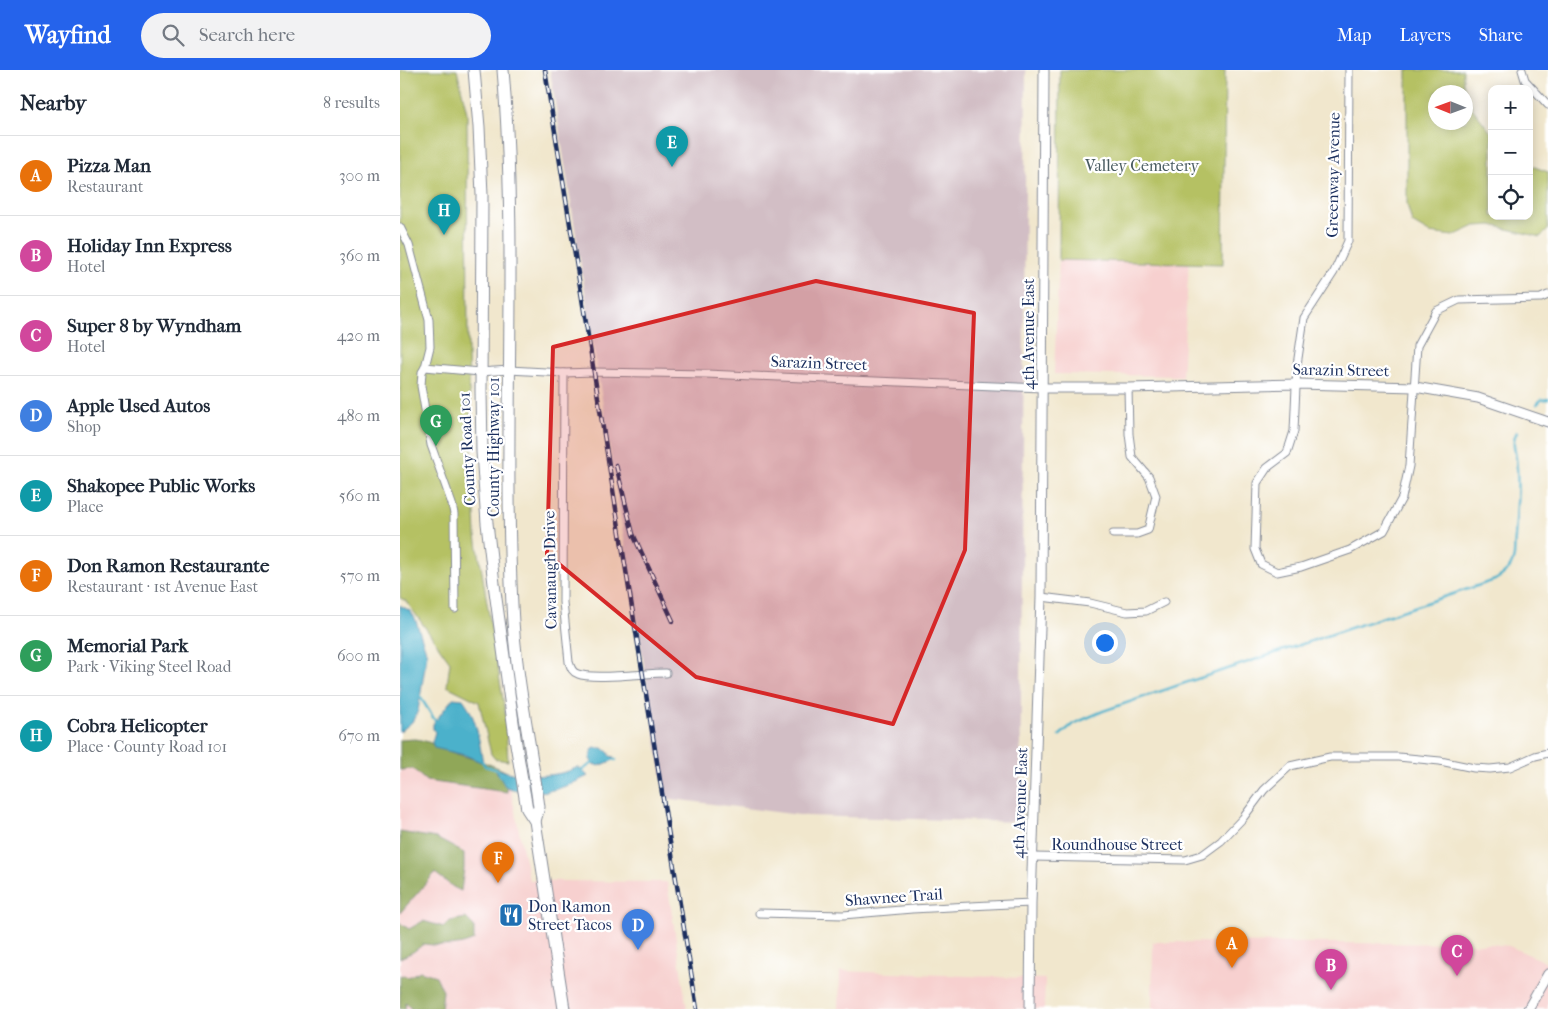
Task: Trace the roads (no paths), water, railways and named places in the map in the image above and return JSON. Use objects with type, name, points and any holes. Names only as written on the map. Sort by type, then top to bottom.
[{"type":"main road","name":"County Road 101","points":[[474,70],[482,195],[480,372],[482,452],[487,523],[516,744],[527,809],[535,821]]},
{"type":"main road","name":"County Highway 101","points":[[503,70],[508,126],[510,204],[509,511],[512,608],[519,682],[538,799],[535,821]]},
{"type":"main road","points":[[535,821],[564,1009]]},
{"type":"street","name":"4th Avenue East","points":[[1030,1009],[1031,903],[1041,598],[1044,70]]},
{"type":"street","name":"Greenway Avenue","points":[[1349,70],[1348,241],[1334,272],[1304,318],[1297,365],[1294,431],[1286,453],[1267,468],[1257,483],[1255,548],[1260,564],[1277,572],[1300,567],[1350,550],[1384,531],[1402,498],[1409,466],[1415,387]]},
{"type":"street","points":[[1522,70],[1525,80],[1548,105]]},
{"type":"street","points":[[400,227],[409,245],[429,320],[430,347],[422,372],[421,386],[431,445],[454,514],[455,609]]},
{"type":"street","points":[[1415,387],[1417,346],[1436,311],[1459,300],[1541,298],[1548,295]]},
{"type":"street","name":"Sarazin Street","points":[[424,367],[480,372],[509,370],[564,373],[716,375],[1043,388],[1297,384],[1415,387],[1478,398],[1548,422]]},
{"type":"street","name":"Cavanaugh Drive","points":[[564,373],[562,582],[569,662],[572,670],[577,674],[592,677],[666,673]]},
{"type":"street","points":[[1113,534],[1137,534],[1148,530],[1156,496],[1149,477],[1132,457],[1129,434],[1128,388]]},
{"type":"street","points":[[1041,598],[1090,603],[1127,612],[1146,611],[1164,602]]},
{"type":"street","name":"Roundhouse Street","points":[[1033,857],[1185,860],[1202,855],[1221,841],[1243,818],[1264,790],[1290,766],[1330,757],[1398,757],[1490,769],[1510,766],[1548,753]]},
{"type":"street","name":"Shawnee Trail","points":[[758,913],[843,915],[922,908],[1031,903]]},
{"type":"street","points":[[1528,1009],[1548,974]]},
{"type":"water","points":[[400,605],[410,611],[415,618],[427,654],[418,711],[412,722],[400,732]]},
{"type":"water","points":[[453,698],[463,699],[468,706],[477,729],[483,763],[465,755],[434,748],[432,742],[435,732],[433,724]]},
{"type":"water","points":[[603,748],[610,756],[614,757],[612,761],[599,766],[593,764],[590,759],[592,750]]},
{"type":"water","points":[[578,767],[588,776],[550,791],[540,792],[520,791],[505,786],[495,769],[511,773],[537,775],[562,773]]},
{"type":"waterway","points":[[1537,404],[1541,400],[1548,399]]},
{"type":"waterway","points":[[1059,736],[1073,724],[1103,711],[1499,578],[1509,568],[1514,557],[1518,482],[1514,442],[1517,432]]},
{"type":"waterway","points":[[419,695],[436,722]]},
{"type":"waterway","points":[[610,759],[616,760]]},
{"type":"waterway","points":[[482,761],[485,766],[498,770]]},
{"type":"waterway","points":[[579,772],[593,763]]},
{"type":"railway","points":[[545,70],[697,1009]]},
{"type":"railway","points":[[616,465],[633,534],[673,621]]},
{"type":"place","name":"Shakopee Public Works","points":[[672,167]]},
{"type":"place","name":"Cobra Helicopter","points":[[444,235]]},
{"type":"place","name":"Memorial Park","points":[[436,446]]},
{"type":"place","name":"Don Ramon Restaurante","points":[[498,883]]},
{"type":"place","name":"Don Ramon Street Tacos","points":[[511,915]]},
{"type":"place","name":"Apple Used Autos","points":[[638,950]]},
{"type":"place","name":"Pizza Man","points":[[1232,968]]},
{"type":"place","name":"Super 8 by Wyndham","points":[[1457,976]]},
{"type":"place","name":"Holiday Inn Express","points":[[1331,990]]},
{"type":"park label","name":"Valley Cemetery","points":[[1142,165]]}]
